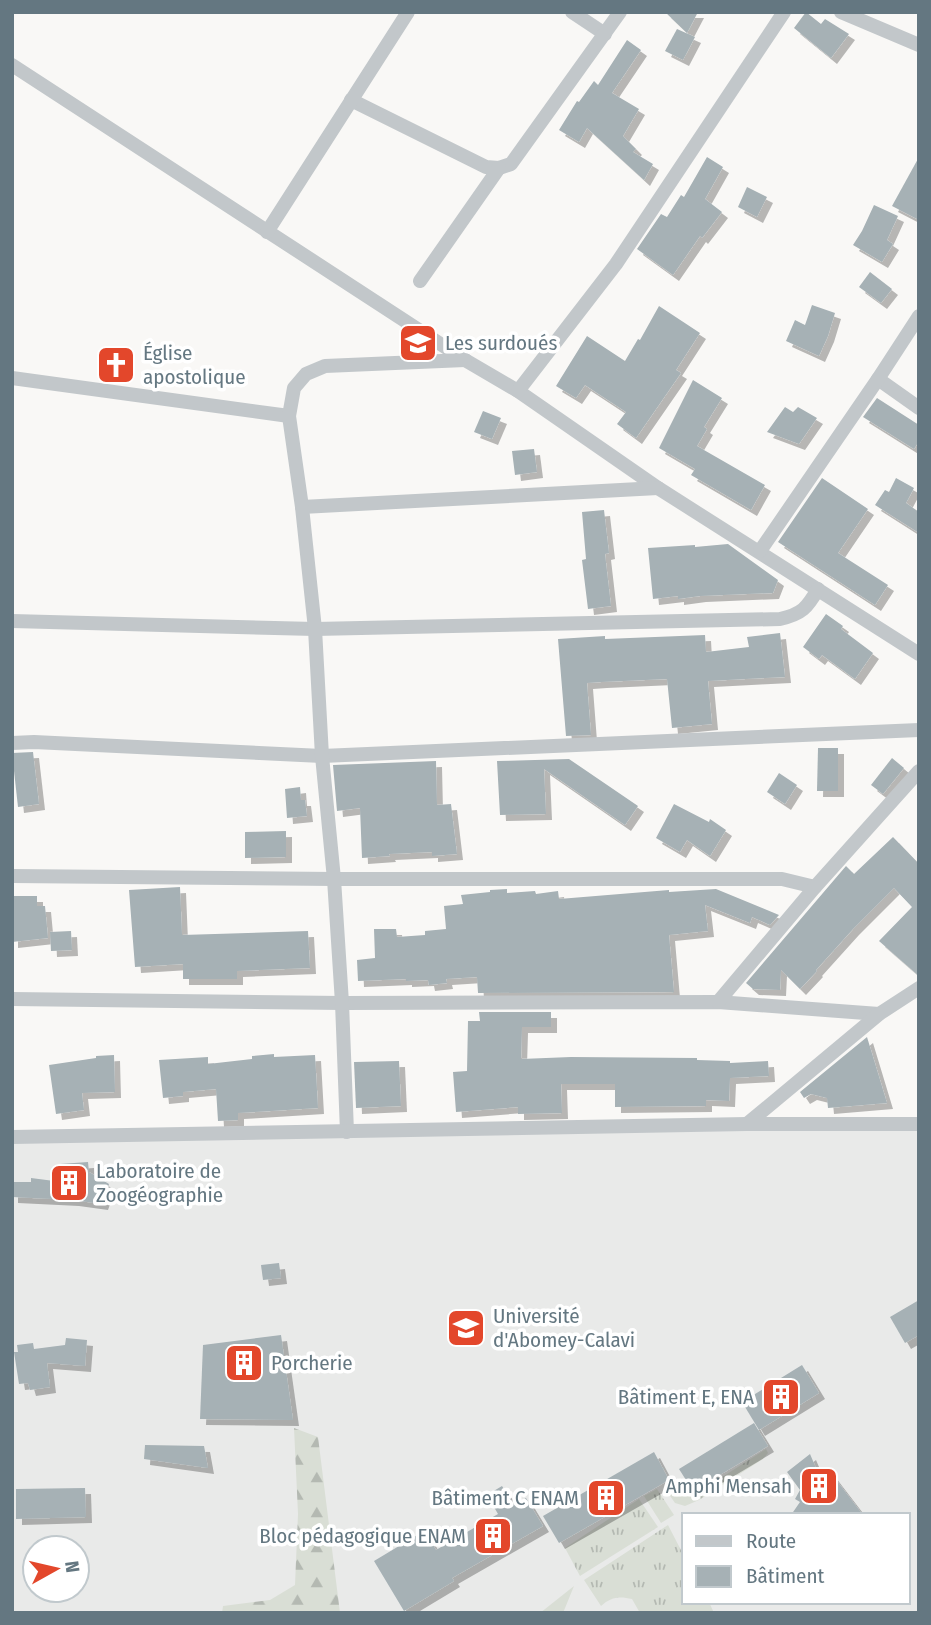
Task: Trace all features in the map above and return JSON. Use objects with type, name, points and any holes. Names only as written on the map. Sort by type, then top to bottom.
[{"type":"street","points":[[267,232],[408,12]]},
{"type":"street","points":[[572,12],[605,34]]},
{"type":"street","points":[[351,100],[486,167],[499,168],[511,163],[620,12]]},
{"type":"street","points":[[518,391],[615,264],[784,12]]},
{"type":"street","points":[[841,12],[919,45]]},
{"type":"street","points":[[15,72],[465,360],[518,391],[659,488],[919,654]]},
{"type":"street","points":[[420,281],[499,168]]},
{"type":"street","points":[[760,551],[919,316]]},
{"type":"street","points":[[347,1132],[342,1003],[315,629],[289,416],[294,388],[306,374],[325,366],[465,360]]},
{"type":"street","points":[[12,377],[289,416]]},
{"type":"street","points":[[878,379],[919,408]]},
{"type":"street","points":[[302,507],[659,488]]},
{"type":"street","points":[[12,621],[315,629],[780,619],[797,615],[808,606],[818,589]]},
{"type":"street","points":[[12,743],[323,756],[919,730]]},
{"type":"street","points":[[718,1002],[815,887],[919,771]]},
{"type":"street","points":[[12,876],[334,879],[782,878],[815,887]]},
{"type":"street","points":[[747,1124],[879,1014],[919,988]]},
{"type":"street","points":[[12,999],[342,1003],[718,1002],[879,1014]]},
{"type":"street","points":[[12,1137],[747,1124],[919,1124]]},
{"type":"shaded area","name":"Université d'Abomey-Calavi","points":[[919,1128],[919,1613],[12,1613],[12,1141]]},
{"type":"green space","points":[[294,1428],[318,1437],[340,1613],[222,1613],[223,1606],[270,1600],[295,1585],[298,1514]]},
{"type":"green space","points":[[766,1449],[768,1453],[763,1459],[685,1506],[675,1503],[666,1490],[679,1478],[691,1497]]},
{"type":"green space","points":[[657,1489],[674,1515],[661,1523],[644,1496]]},
{"type":"green space","points":[[639,1499],[658,1527],[580,1576],[565,1548]]},
{"type":"green space","points":[[668,1525],[682,1552],[682,1604],[710,1604],[714,1613],[640,1613],[632,1599],[623,1598],[612,1599],[601,1606],[584,1580]]},
{"type":"green space","points":[[574,1586],[563,1613],[540,1613]]},
{"type":"building","points":[[665,12],[698,12],[687,33]]},
{"type":"building","points":[[806,12],[821,24],[825,19],[849,34],[831,58],[794,28]]},
{"type":"building","points":[[677,29],[695,37],[683,60],[665,51]]},
{"type":"building","points":[[627,40],[641,50],[612,93],[639,109],[623,136],[636,149],[633,152],[653,164],[644,180],[587,128],[579,142],[559,130],[577,101],[579,102],[594,81],[598,85]]},
{"type":"building","points":[[707,157],[723,167],[705,199],[722,212],[702,238],[700,236],[673,275],[637,249],[661,214],[667,217],[681,195],[684,197]]},
{"type":"building","points":[[919,157],[919,220],[892,206]]},
{"type":"building","points":[[747,187],[767,197],[757,217],[738,207]]},
{"type":"building","points":[[874,205],[898,216],[887,240],[893,244],[882,262],[853,245]]},
{"type":"building","points":[[870,272],[892,289],[881,303],[859,287]]},
{"type":"building","points":[[812,305],[835,313],[819,356],[786,341],[795,320],[805,325]]},
{"type":"building","points":[[659,306],[700,333],[676,370],[681,373],[636,438],[617,424],[626,412],[585,385],[576,398],[556,386],[587,336],[625,361]]},
{"type":"building","points":[[693,380],[722,398],[704,427],[707,429],[697,446],[765,485],[751,510],[691,475],[695,469],[659,448]]},
{"type":"building","points":[[877,398],[919,425],[919,441],[914,449],[863,417]]},
{"type":"building","points":[[785,407],[793,412],[798,407],[817,418],[799,444],[767,432]]},
{"type":"building","points":[[483,411],[501,418],[492,439],[474,432]]},
{"type":"building","points":[[534,449],[537,472],[515,475],[512,451]]},
{"type":"building","points":[[822,478],[868,509],[838,553],[888,585],[875,605],[778,542]]},
{"type":"building","points":[[896,478],[914,488],[906,503],[919,512],[919,533],[875,505],[885,490],[889,492]]},
{"type":"building","points":[[604,510],[609,553],[605,554],[611,606],[588,609],[582,560],[586,559],[582,512]]},
{"type":"building","points":[[728,544],[778,580],[773,593],[653,599],[648,548]]},
{"type":"building","points":[[826,614],[873,653],[855,679],[822,655],[819,659],[803,647]]},
{"type":"building","points":[[780,633],[785,677],[708,681],[712,724],[672,728],[667,679],[587,683],[591,735],[566,736],[558,639],[705,635],[706,652],[749,647],[747,637]]},
{"type":"building","points":[[818,748],[838,748],[838,791],[817,791]]},
{"type":"building","points":[[33,752],[39,804],[18,807],[12,753]]},
{"type":"building","points":[[892,758],[904,768],[883,794],[871,785]]},
{"type":"building","points":[[569,759],[638,806],[625,825],[544,769],[546,814],[500,815],[497,761]]},
{"type":"building","points":[[436,761],[437,805],[451,804],[457,854],[432,856],[432,852],[362,858],[360,808],[337,811],[333,765]]},
{"type":"building","points":[[779,773],[797,785],[785,804],[767,792]]},
{"type":"building","points":[[300,787],[307,816],[287,818],[285,789]]},
{"type":"building","points":[[674,804],[709,822],[710,819],[726,830],[710,856],[687,840],[680,852],[656,838]]},
{"type":"building","points":[[286,831],[286,857],[245,858],[245,832]]},
{"type":"building","points":[[893,837],[919,864],[919,976],[879,941],[912,907],[894,888],[800,989],[781,970],[780,990],[753,989],[746,983],[846,866],[854,874]]},
{"type":"building","points":[[180,887],[182,935],[308,931],[310,968],[237,971],[237,979],[183,979],[183,964],[135,967],[129,890]]},
{"type":"building","points":[[507,889],[507,893],[535,891],[536,894],[558,891],[559,899],[716,889],[779,915],[770,925],[752,917],[750,923],[705,905],[708,931],[669,935],[674,992],[478,993],[477,977],[446,979],[447,983],[429,985],[428,980],[358,981],[357,960],[375,958],[374,929],[396,929],[397,937],[425,935],[425,931],[446,929],[444,906],[463,904],[461,895]]},
{"type":"building","points":[[12,896],[37,896],[37,906],[45,906],[48,938],[12,942]]},
{"type":"building","points":[[71,931],[72,950],[51,951],[50,932]]},
{"type":"building","points":[[479,1012],[551,1012],[551,1027],[522,1027],[521,1059],[697,1058],[730,1063],[768,1061],[769,1076],[730,1078],[729,1101],[706,1100],[706,1106],[615,1107],[615,1084],[561,1084],[562,1113],[518,1114],[518,1107],[456,1112],[453,1072],[467,1071],[468,1021],[480,1021]]},
{"type":"building","points":[[867,1037],[887,1103],[828,1108],[827,1098],[811,1094],[804,1098],[800,1092]]},
{"type":"building","points":[[274,1054],[274,1057],[315,1055],[318,1108],[238,1113],[238,1120],[218,1121],[216,1089],[183,1092],[183,1096],[163,1098],[159,1060],[208,1057],[208,1064]]},
{"type":"building","points":[[114,1055],[115,1092],[82,1093],[84,1110],[56,1114],[49,1065]]},
{"type":"building","points":[[399,1061],[401,1106],[356,1108],[354,1062]]},
{"type":"building","name":"Laboratoire de Zoogéographie","points":[[88,1162],[89,1172],[109,1184],[102,1204],[12,1197],[12,1182],[31,1182],[31,1178],[62,1182],[60,1164]]},
{"type":"building","points":[[279,1263],[281,1278],[263,1280],[261,1265]]},
{"type":"building","points":[[919,1300],[919,1335],[905,1343],[890,1317]]},
{"type":"building","name":"Porcherie","points":[[281,1335],[293,1420],[200,1419],[203,1345]]},
{"type":"building","points":[[66,1338],[87,1340],[85,1366],[47,1363],[50,1387],[30,1390],[28,1383],[19,1384],[14,1352],[18,1352],[17,1345],[33,1343],[34,1349],[65,1345]]},
{"type":"building","name":"Bâtiment E, ENA","points":[[802,1365],[819,1393],[759,1430],[742,1402]]},
{"type":"building","points":[[754,1423],[768,1446],[693,1491],[679,1469]]},
{"type":"building","points":[[145,1445],[204,1446],[208,1468],[144,1459]]},
{"type":"building","name":"Bâtiment C ENAM","points":[[654,1452],[669,1480],[559,1543],[543,1516]]},
{"type":"building","name":"Amphi Mensah","points":[[810,1454],[822,1482],[830,1472],[861,1513],[792,1513],[800,1502],[795,1499],[800,1490],[787,1472]]},
{"type":"building","points":[[502,1486],[514,1505],[526,1498],[543,1526],[452,1578],[454,1581],[404,1611],[374,1561],[424,1531],[436,1550],[498,1514],[487,1495]]},
{"type":"building","points":[[85,1488],[86,1517],[16,1519],[16,1489]]},
{"type":"place","name":"Les surdoués","points":[[418,343]]},
{"type":"place","name":"Église apostolique","points":[[116,365]]},
{"type":"place","name":"Laboratoire de Zoogéographie","points":[[69,1183]]},
{"type":"place","name":"Université d'Abomey-Calavi","points":[[466,1328]]},
{"type":"place","name":"Porcherie","points":[[244,1363]]},
{"type":"place","name":"Bâtiment E, ENA","points":[[781,1397]]},
{"type":"place","name":"Amphi Mensah","points":[[819,1486]]},
{"type":"place","name":"Bâtiment C ENAM","points":[[606,1498]]},
{"type":"place","name":"Bloc pédagogique ENAM","points":[[493,1536]]}]
